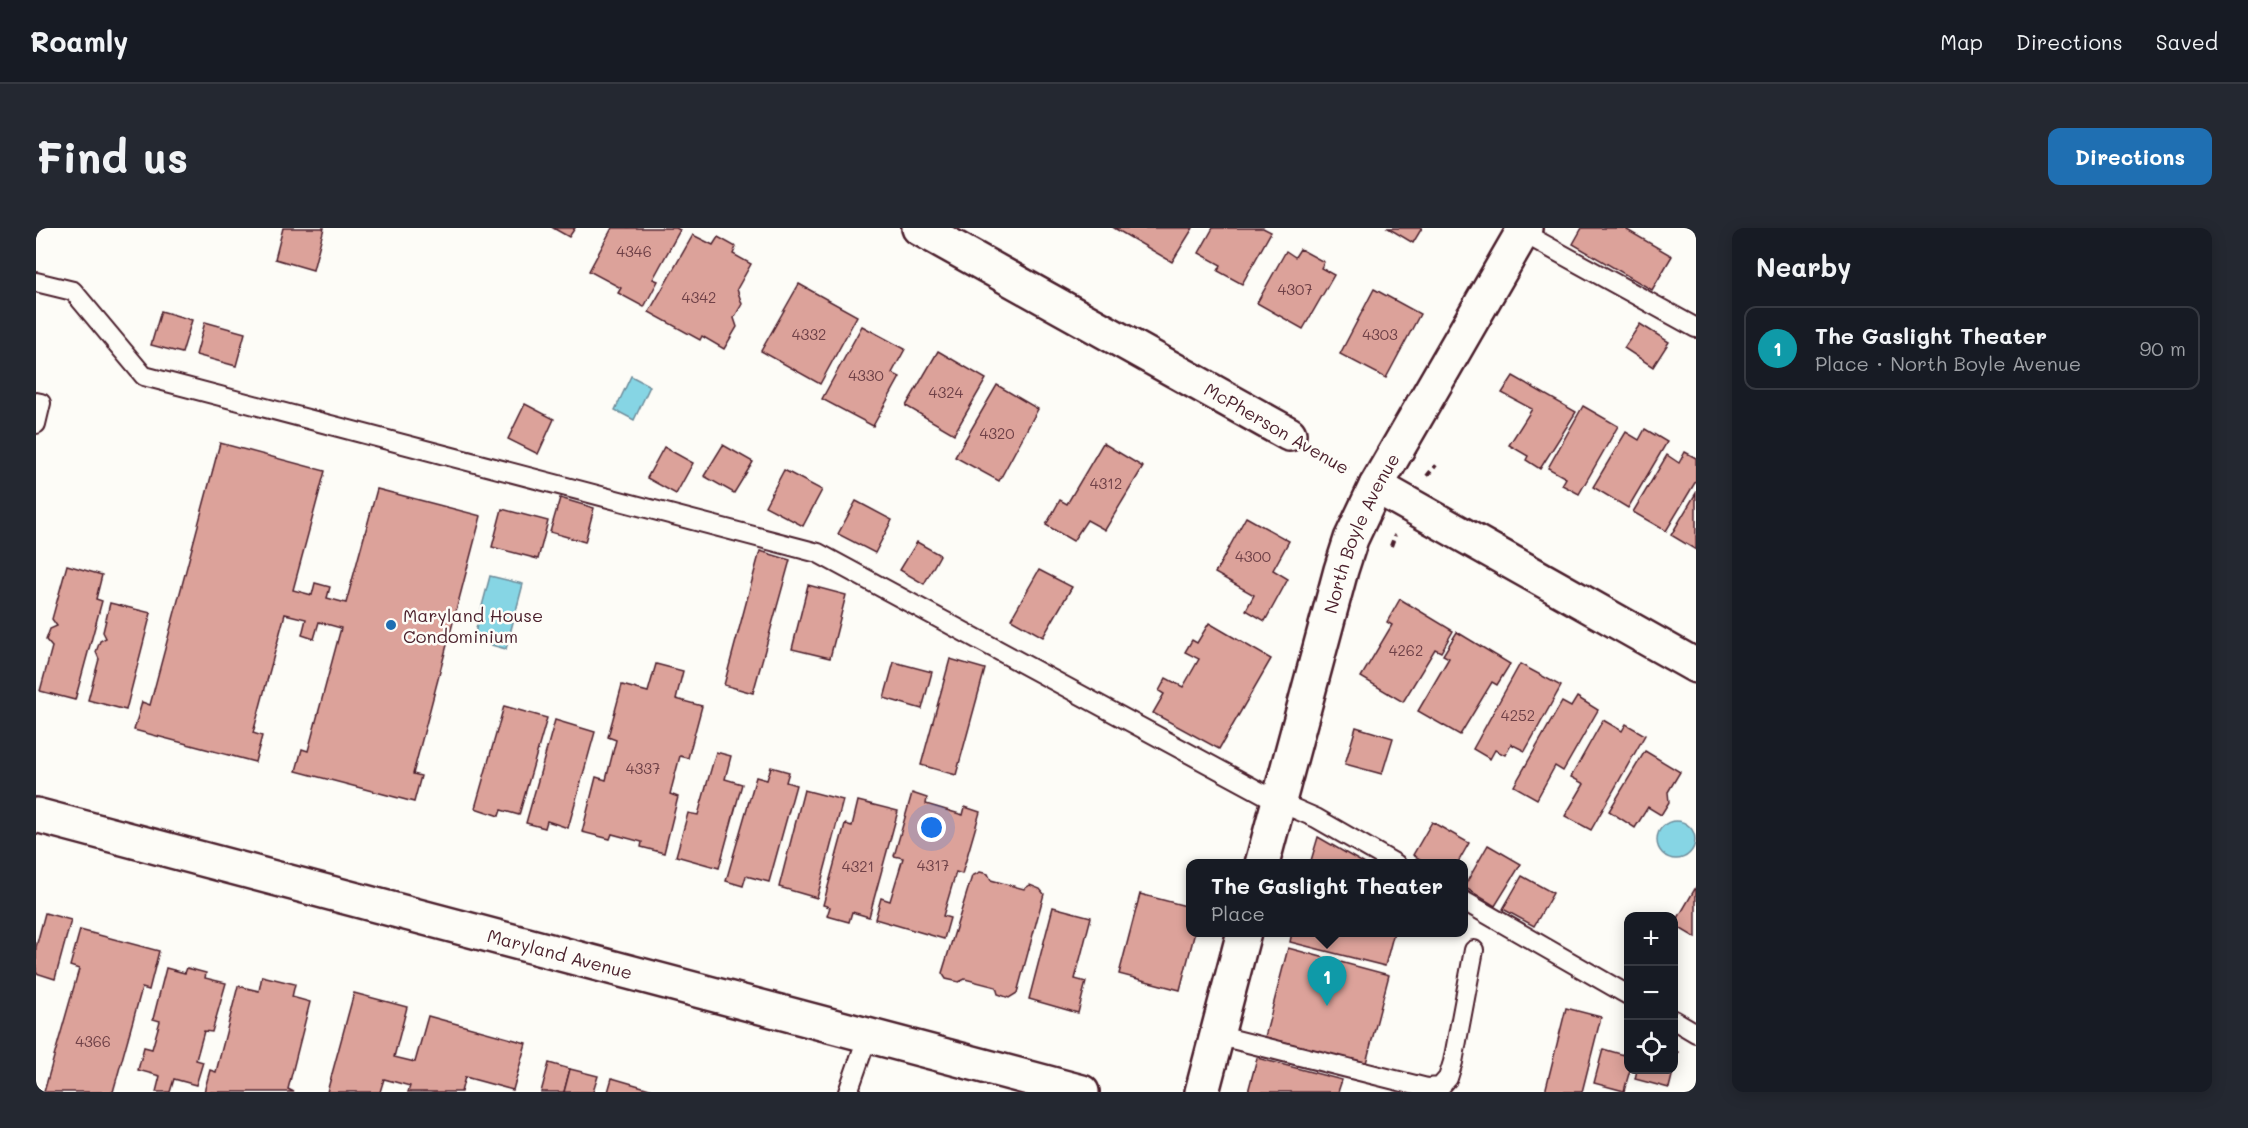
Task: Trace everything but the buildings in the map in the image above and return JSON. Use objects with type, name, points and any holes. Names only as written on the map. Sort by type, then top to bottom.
[{"type":"street","name":"McPherson Avenue","points":[[919,228],[1289,434]]},
{"type":"street","name":"North Boyle Avenue","points":[[1263,859],[1351,539],[1376,486],[1521,229]]},
{"type":"street","points":[[1376,486],[1696,666]]},
{"type":"street","name":"Maryland Avenue","points":[[36,815],[1082,1092]]},
{"type":"street","points":[[1202,1092],[1243,937]]},
{"type":"lane","points":[[1521,229],[1696,328]]},
{"type":"lane","points":[[36,282],[72,291],[144,376],[818,554],[1279,802],[1316,818],[1387,859]]},
{"type":"lane","points":[[36,402],[41,403],[36,424]]},
{"type":"lane","points":[[1468,904],[1624,992]]},
{"type":"lane","points":[[1216,1035],[1427,1088],[1440,1087],[1448,1078],[1453,1062],[1474,950]]},
{"type":"lane","points":[[1678,1022],[1696,1033]]},
{"type":"lane","points":[[848,1092],[868,1035]]},
{"type":"path","name":"McPherson Avenue","points":[[1289,434],[1376,486]]},
{"type":"water","points":[[631,376],[650,386],[634,420],[615,410]]},
{"type":"water","points":[[490,576],[523,584],[506,649],[473,640]]},
{"type":"water","points":[[1676,821],[1683,822],[1689,827],[1694,833],[1694,847],[1689,853],[1683,858],[1676,859],[1669,858],[1663,853],[1658,847],[1657,840],[1658,833],[1663,827],[1669,822]]},
{"type":"place","name":"Maryland House Condominium","points":[[391,625]]},
{"type":"place","name":"The Gaslight Theater","points":[[1327,1006]]}]
